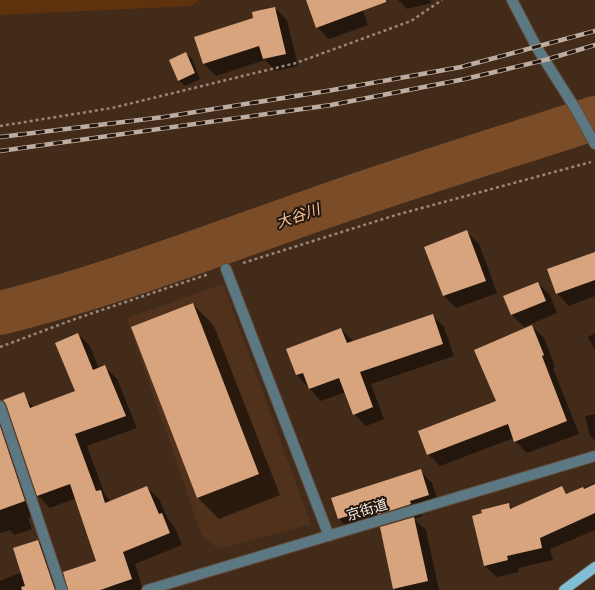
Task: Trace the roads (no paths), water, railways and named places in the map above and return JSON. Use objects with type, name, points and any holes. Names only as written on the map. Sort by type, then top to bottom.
[{"type":"main road","points":[[564,590],[595,567]]},
{"type":"street","points":[[512,0],[537,48],[575,108],[595,144]]},
{"type":"street","points":[[226,268],[329,536]]},
{"type":"street","points":[[0,406],[62,590]]},
{"type":"street","name":"京街道","points":[[147,590],[595,456]]},
{"type":"waterway","name":"大谷川","points":[[0,313],[121,278],[354,196],[595,118]]},
{"type":"railway","points":[[0,137],[164,117],[327,91],[461,67],[595,31]]},
{"type":"railway","points":[[0,151],[331,105],[465,79],[545,60],[595,45]]}]
